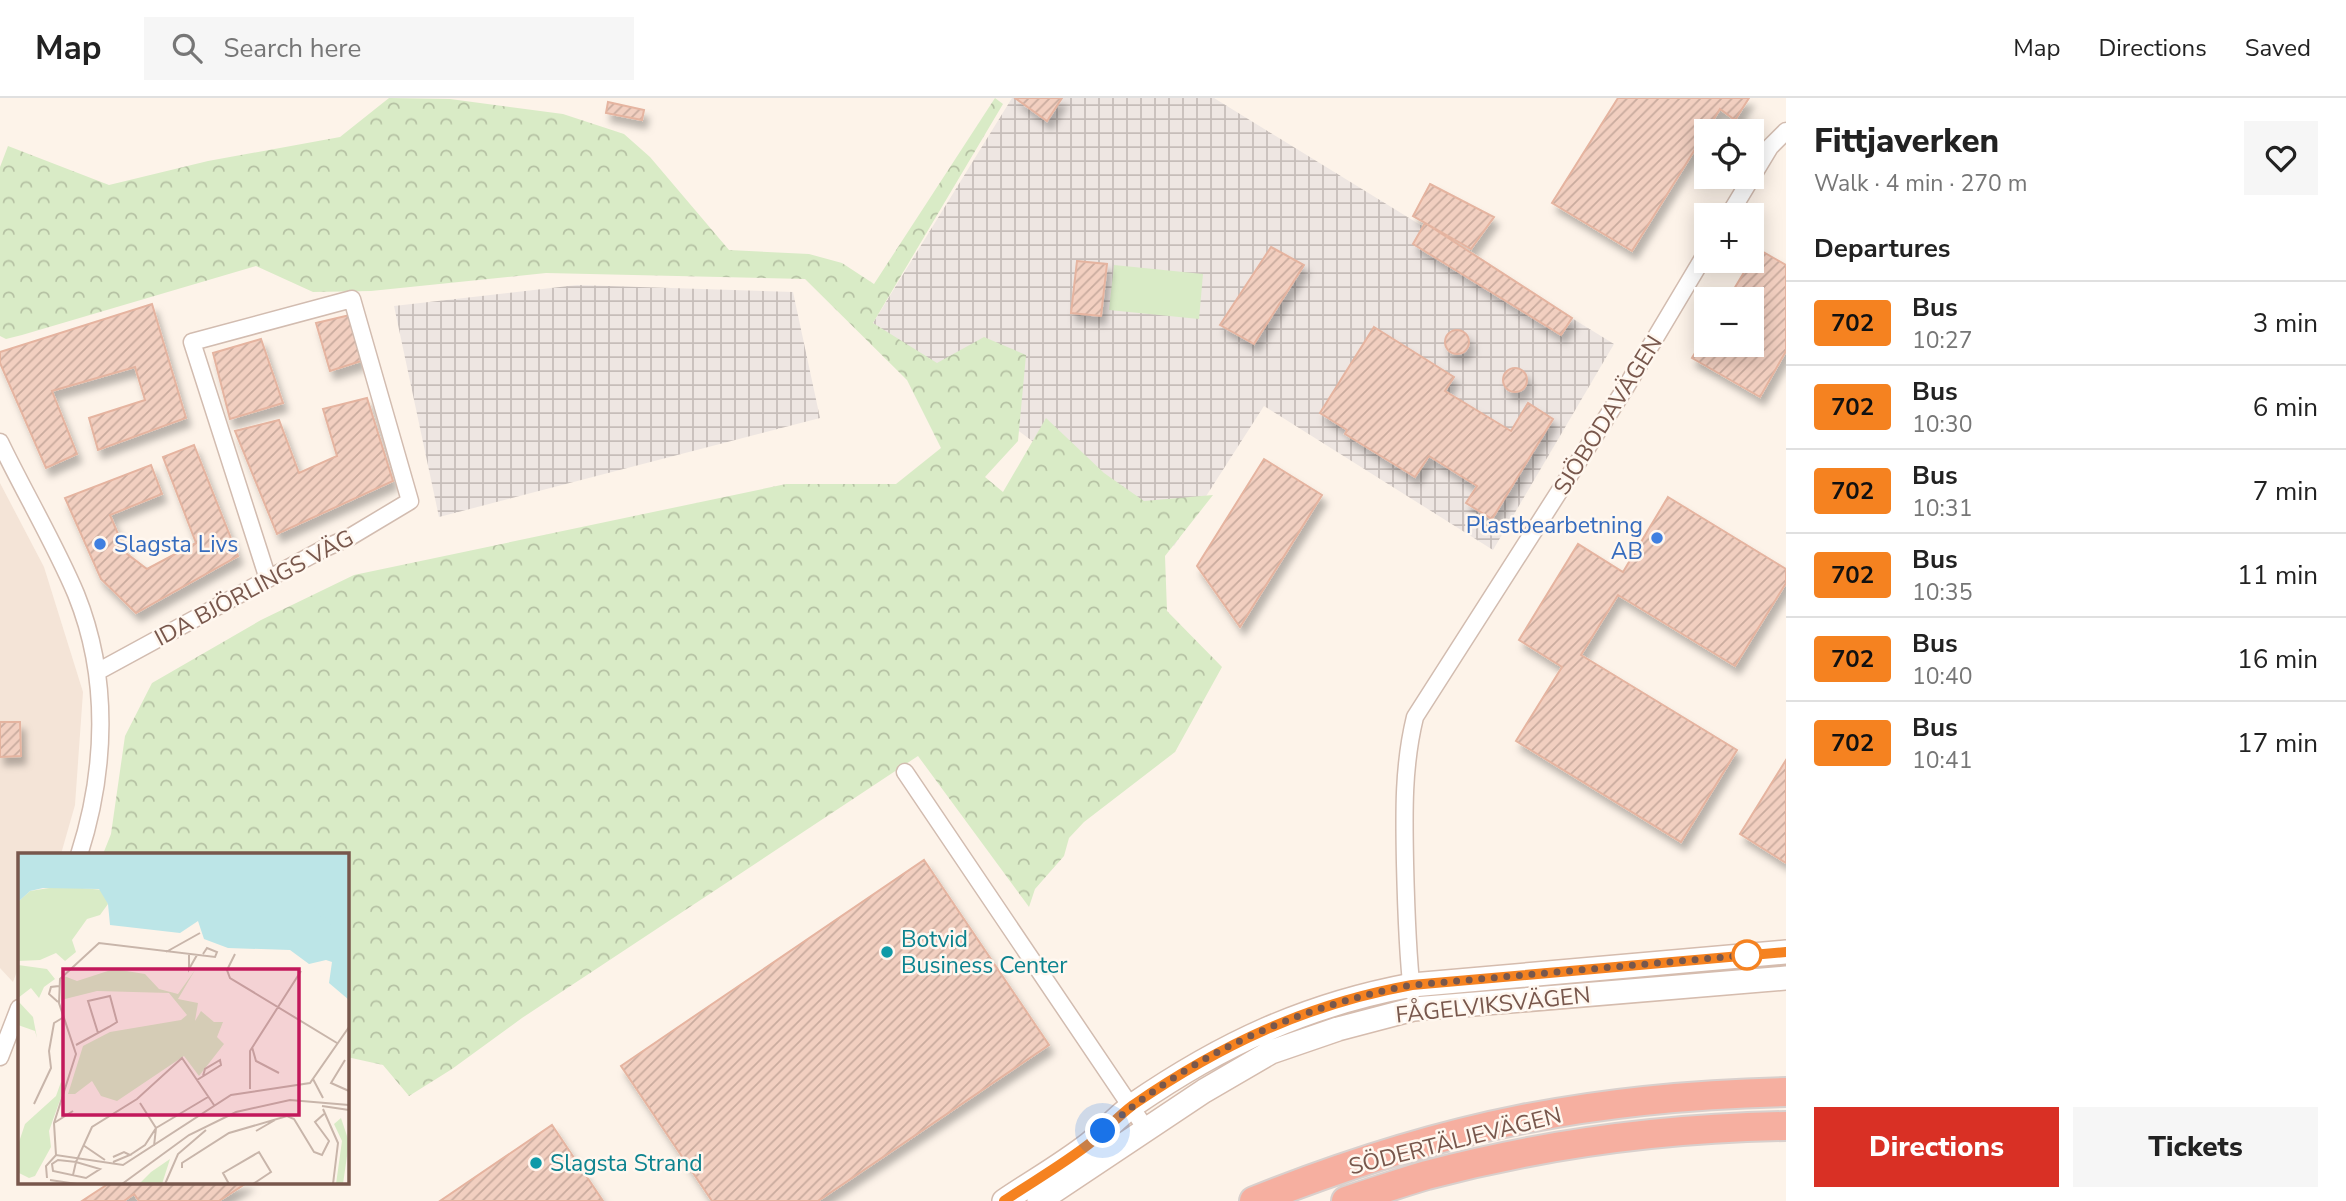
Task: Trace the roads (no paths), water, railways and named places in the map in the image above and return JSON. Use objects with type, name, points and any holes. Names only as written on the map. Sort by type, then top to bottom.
[{"type":"highway","name":"SÖDERTÄLJEVÄGEN","points":[[1254,1201],[1310,1178],[1522,1119],[1647,1101],[1786,1092]]},
{"type":"highway","name":"SÖDERTÄLJEVÄGEN","points":[[1346,1201],[1427,1175],[1526,1153],[1628,1136],[1723,1127],[1786,1126]]},
{"type":"main road","name":"FÅGELVIKSVÄGEN","points":[[1004,1201],[1089,1144],[1131,1107],[1241,1040],[1286,1019],[1373,993],[1412,985],[1786,952]]},
{"type":"main road","name":"FÅGELVIKSVÄGEN","points":[[1039,1201],[1203,1091],[1271,1052],[1338,1029],[1414,1009],[1786,978]]},
{"type":"street","points":[[1736,203],[1770,147],[1786,131]]},
{"type":"street","name":"SJÖBODAVÄGEN","points":[[1414,1009],[1407,943],[1404,791],[1407,751],[1415,718],[1619,399],[1694,273]]},
{"type":"street","name":"IDA BJÖRLINGS VÄG","points":[[97,673],[323,549],[350,537],[411,501],[352,299],[192,342],[268,579]]},
{"type":"street","points":[[0,442],[5,464],[76,594],[97,673],[101,740],[91,816],[80,853]]},
{"type":"street","points":[[905,772],[1146,1129]]},
{"type":"street","points":[[0,1058],[18,1011]]},
{"type":"place","name":"Plastbearbetning AB","points":[[1657,538]]},
{"type":"place","name":"Slagsta Livs","points":[[100,544]]},
{"type":"place","name":"Botvid Business Center","points":[[887,952]]},
{"type":"place","name":"Slagsta Strand","points":[[536,1163]]}]
